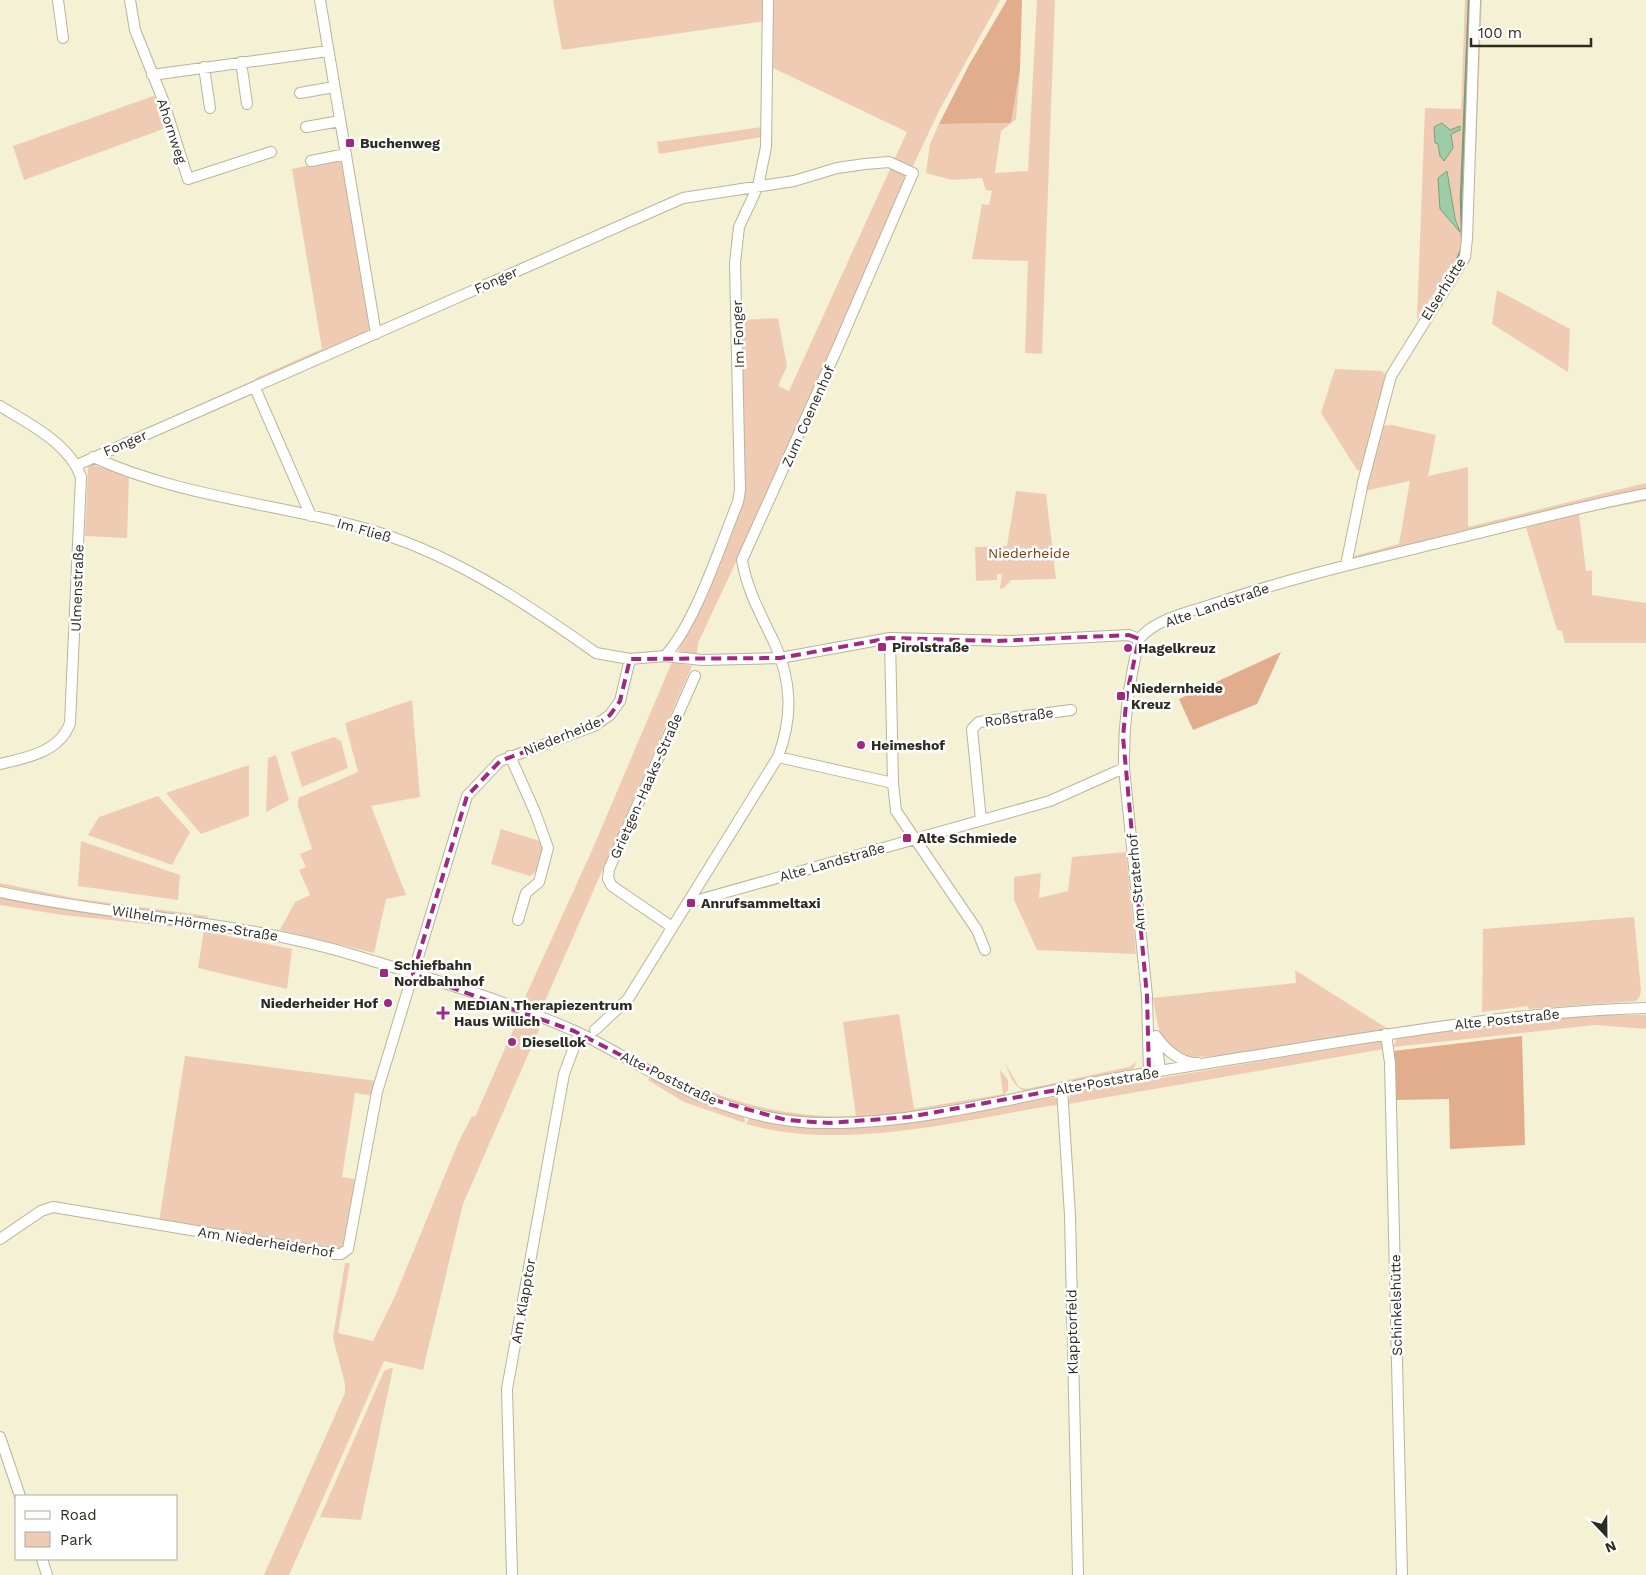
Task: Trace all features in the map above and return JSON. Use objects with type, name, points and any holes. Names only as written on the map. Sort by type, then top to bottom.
[{"type":"street","points":[[58,0],[63,38]]},
{"type":"street","name":"Ahornweg","points":[[130,0],[135,30],[163,100],[188,179],[271,152]]},
{"type":"street","points":[[320,0],[376,334]]},
{"type":"street","name":"Im Fonger","points":[[665,656],[678,642],[713,563],[740,490],[735,263],[739,227],[758,186],[766,147],[768,0]]},
{"type":"street","name":"Elserhütte","points":[[1346,565],[1363,482],[1391,376],[1465,257],[1468,239],[1475,0]]},
{"type":"street","points":[[152,74],[328,51]]},
{"type":"street","points":[[241,62],[247,104]]},
{"type":"street","points":[[204,67],[210,108]]},
{"type":"street","points":[[300,93],[334,88]]},
{"type":"street","points":[[306,127],[340,121]]},
{"type":"street","points":[[311,161],[346,154]]},
{"type":"street","name":"Fonger","points":[[93,457],[255,388],[683,198],[794,181],[837,168],[865,164],[890,162],[913,173]]},
{"type":"street","name":"Zum Coenenhof","points":[[780,658],[751,594],[742,560],[829,367],[913,173]]},
{"type":"street","points":[[255,388],[311,516]]},
{"type":"street","points":[[0,406],[55,442],[77,464],[93,457]]},
{"type":"street","name":"Im Fließ","points":[[93,457],[177,488],[361,527],[430,551],[462,566],[512,596],[596,653],[630,659]]},
{"type":"street","name":"Ulmenstraße","points":[[0,764],[33,756],[50,748],[62,740],[70,724],[81,476],[77,464]]},
{"type":"street","name":"Alte Landstraße","points":[[1139,639],[1162,623],[1188,612],[1250,592],[1346,565],[1596,504],[1646,494]]},
{"type":"street","points":[[630,659],[665,656],[702,660],[780,658],[890,638],[1012,641],[1129,635],[1139,639],[1126,702],[1123,737],[1124,768]]},
{"type":"street","points":[[890,638],[893,783],[896,811],[977,930],[985,950]]},
{"type":"street","points":[[595,1030],[628,999],[778,757],[789,716],[788,693],[780,658]]},
{"type":"street","name":"Niederheide","points":[[413,974],[467,796],[500,761],[594,726],[610,715],[620,700],[630,659]]},
{"type":"street","name":"Grietgen-Haaks-Straße","points":[[672,927],[612,886],[608,879],[609,869],[695,676]]},
{"type":"street","name":"Roßstraße","points":[[981,820],[972,729],[979,722],[1071,710]]},
{"type":"street","name":"Niederheide","points":[[510,756],[535,812],[548,848],[539,882],[526,893],[518,920]]},
{"type":"street","points":[[778,757],[893,783]]},
{"type":"street","name":"Alte Landstraße","points":[[688,903],[1050,801],[1124,768]]},
{"type":"street","name":"Am Straterhof","points":[[1124,768],[1147,996],[1149,1073]]},
{"type":"street","name":"Wilhelm-Hörmes-Straße","points":[[0,892],[64,904],[251,930],[329,948],[509,1006],[585,1036]]},
{"type":"street","name":"Am Niederheiderhof","points":[[0,1239],[41,1212],[53,1208],[335,1254],[344,1253],[351,1244],[375,1100],[413,974]]},
{"type":"street","name":"Am Straterhof","points":[[1147,996],[1156,1036],[1160,1071]]},
{"type":"street","name":"Alte Poststraße","points":[[585,1036],[700,1096],[746,1112],[786,1120],[829,1123],[909,1117],[1160,1071],[1386,1034],[1524,1015],[1646,1008]]},
{"type":"street","name":"Schinkelshütte","points":[[1386,1034],[1390,1063],[1402,1575]]},
{"type":"street","name":"Am Klapptor","points":[[512,1575],[507,1390],[564,1074],[577,1040],[585,1036]]},
{"type":"street","points":[[1156,1036],[1166,1050],[1192,1063],[1224,1061]]},
{"type":"street","name":"Klapptorfeld","points":[[1062,1089],[1070,1215],[1078,1575]]},
{"type":"street","points":[[0,1437],[20,1495]]},
{"type":"street","points":[[42,1560],[47,1575]]},
{"type":"highlighted area","points":[[1129,635],[1139,639],[1127,693],[1123,737],[1147,996],[1149,1073],[909,1117],[829,1123],[786,1120],[700,1096],[574,1031],[413,974],[467,796],[500,761],[594,726],[610,715],[620,701],[630,659],[780,658],[890,638],[996,641]]},
{"type":"green space","points":[[553,0],[765,0],[765,21],[562,50]]},
{"type":"green space","points":[[773,0],[1000,0],[940,109],[912,168],[894,160],[907,132],[771,67]]},
{"type":"green space","points":[[1037,0],[1055,0],[1042,354],[1025,353],[1028,261],[972,259],[982,204],[989,205],[992,191],[986,190],[982,178],[952,180],[926,173],[930,144],[939,124],[1011,123],[1001,131],[995,173],[1028,171]]},
{"type":"green space","points":[[1465,0],[1472,0],[1465,239],[1458,263],[1452,265],[1417,320],[1425,108],[1461,109]],"holes":[[[1460,126],[1451,134],[1453,141],[1438,150],[1438,144],[1435,142],[1434,127],[1450,130]],[[1448,175],[1455,218],[1460,227],[1440,209]]]},
{"type":"green space","points":[[1478,0],[1482,0],[1476,151],[1474,150],[1465,266],[1456,282],[1465,263]]},
{"type":"green space","points":[[1020,69],[1016,119],[1011,123]]},
{"type":"green space","points":[[153,96],[157,98],[166,128],[24,180],[13,146]]},
{"type":"green space","points":[[762,127],[762,137],[659,154],[657,142]]},
{"type":"green space","points":[[340,158],[344,161],[371,325],[366,334],[260,381],[254,379],[322,349],[292,169]]},
{"type":"green space","points":[[891,167],[908,174],[809,406],[698,643],[697,654],[678,652],[744,489],[741,320],[778,318],[787,366],[778,386],[789,391]]},
{"type":"green space","points":[[1497,290],[1570,329],[1568,372],[1492,324]]},
{"type":"green space","points":[[1335,369],[1382,371],[1387,377],[1362,471],[1357,470],[1321,413]]},
{"type":"green space","points":[[1392,425],[1436,435],[1428,476],[1468,467],[1468,527],[1646,483],[1646,489],[1357,559],[1351,557],[1399,544],[1410,481],[1364,491],[1380,426]]},
{"type":"green space","points":[[90,464],[129,476],[127,538],[85,536],[88,466]]},
{"type":"green space","name":"Niederheide","points":[[1016,491],[1046,494],[1056,579],[1011,580],[1004,588],[1000,589],[1002,574],[997,574],[997,580],[976,581],[975,547],[1007,546]]},
{"type":"green space","points":[[1646,497],[1646,501],[1579,514],[1586,571],[1592,570],[1592,595],[1646,603],[1646,643],[1565,643],[1562,631],[1557,630],[1526,527],[1339,572]]},
{"type":"green space","points":[[672,662],[692,666],[541,1010],[522,1004],[593,848]]},
{"type":"green space","points":[[412,700],[420,797],[371,806],[406,895],[386,899],[374,953],[280,930],[295,902],[310,895],[299,870],[306,867],[300,854],[312,849],[298,806],[298,798],[358,772],[345,723]]},
{"type":"green space","points":[[334,737],[341,741],[348,768],[302,787],[291,752]]},
{"type":"green space","points":[[276,755],[289,800],[266,812],[268,758]]},
{"type":"green space","points":[[249,765],[249,816],[201,834],[166,793]]},
{"type":"green space","points":[[158,796],[190,832],[172,865],[88,835],[99,817]]},
{"type":"green space","points":[[501,829],[540,841],[545,850],[538,870],[530,876],[491,864]]},
{"type":"green space","points":[[81,841],[180,875],[178,900],[78,886]]},
{"type":"green space","points":[[1126,852],[1136,954],[1037,950],[1014,900],[1014,877],[1041,873],[1039,898],[1068,891],[1072,857]]},
{"type":"green space","points":[[0,883],[73,898],[208,916],[207,918],[72,901],[0,886]]},
{"type":"green space","points":[[0,897],[69,909],[205,926],[204,931],[292,949],[287,989],[198,968],[204,930],[63,915],[0,905]]},
{"type":"green space","points":[[1634,917],[1641,990],[1640,996],[1636,1001],[1529,1009],[1528,1006],[1482,1012],[1483,929]]},
{"type":"green space","points":[[1295,970],[1388,1029],[1280,1049],[1194,1057],[1179,1054],[1172,1050],[1162,1037],[1153,998],[1296,983]]},
{"type":"green space","points":[[899,1014],[914,1109],[1003,1094],[1000,1070],[1008,1080],[1008,1090],[1002,1097],[892,1114],[856,1117],[843,1022]]},
{"type":"green space","points":[[1587,1015],[1646,1015],[1646,1029],[1595,1025],[1393,1047],[1397,1038],[1493,1023]]},
{"type":"green space","points":[[516,1016],[541,1025],[463,1204],[423,1370],[384,1361],[289,1575],[264,1575],[345,1393],[345,1384],[333,1338],[345,1263],[350,1263],[338,1333],[373,1341],[395,1296],[459,1141],[472,1116],[475,1117],[517,1021],[515,1020]]},
{"type":"green space","points":[[1381,1041],[1384,1049],[1068,1104],[1071,1093]]},
{"type":"green space","points":[[616,1047],[704,1089],[759,1107],[821,1116],[856,1117],[783,1115],[747,1108],[698,1091]]},
{"type":"green space","points":[[185,1056],[377,1081],[373,1096],[355,1093],[342,1177],[359,1180],[348,1248],[342,1252],[159,1222]]},
{"type":"green space","points":[[1137,1062],[1133,1069],[1027,1092],[1019,1088],[1016,1085],[1005,1063],[1019,1087],[1026,1089],[1129,1067]]},
{"type":"green space","points":[[650,1077],[687,1096],[744,1116],[745,1123],[684,1102],[648,1080]]},
{"type":"green space","points":[[1058,1097],[1061,1104],[944,1125],[863,1134],[823,1135],[784,1132],[746,1124],[750,1118],[839,1127],[869,1126]]},
{"type":"green space","points":[[393,1368],[361,1520],[320,1517],[384,1371]]},
{"type":"shaded area","points":[[1007,0],[1022,0],[1020,69],[1011,123],[939,124],[969,65]]},
{"type":"shaded area","points":[[1442,123],[1450,130],[1460,126],[1460,130],[1451,134],[1453,148],[1444,161],[1440,156],[1438,144],[1435,143],[1434,127]]},
{"type":"shaded area","points":[[1447,171],[1455,218],[1460,232],[1440,209],[1438,178]]},
{"type":"shaded area","points":[[1281,652],[1257,704],[1193,730],[1179,699]]},
{"type":"shaded area","points":[[1522,1036],[1525,1145],[1450,1149],[1449,1099],[1395,1100],[1393,1051]]},
{"type":"waterway","points":[[1462,237],[1461,198],[1469,0]]},
{"type":"waterway","points":[[1457,260],[1461,250]]},
{"type":"place","name":"Buchenweg","points":[[350,143]]},
{"type":"place","name":"Pirolstraße","points":[[882,647]]},
{"type":"place","name":"Hagelkreuz","points":[[1128,648]]},
{"type":"place","name":"Niedernheide Kreuz","points":[[1121,696]]},
{"type":"place","name":"Heimeshof","points":[[861,745]]},
{"type":"place","name":"Alte Schmiede","points":[[907,838]]},
{"type":"place","name":"Anrufsammeltaxi","points":[[691,903]]},
{"type":"place","name":"Schiefbahn Nordbahnhof","points":[[384,973]]},
{"type":"place","name":"Niederheider Hof","points":[[388,1003]]},
{"type":"place","name":"MEDIAN Therapiezentrum Haus Willich","points":[[443,1013]]},
{"type":"place","name":"Diesellok","points":[[512,1042]]}]
